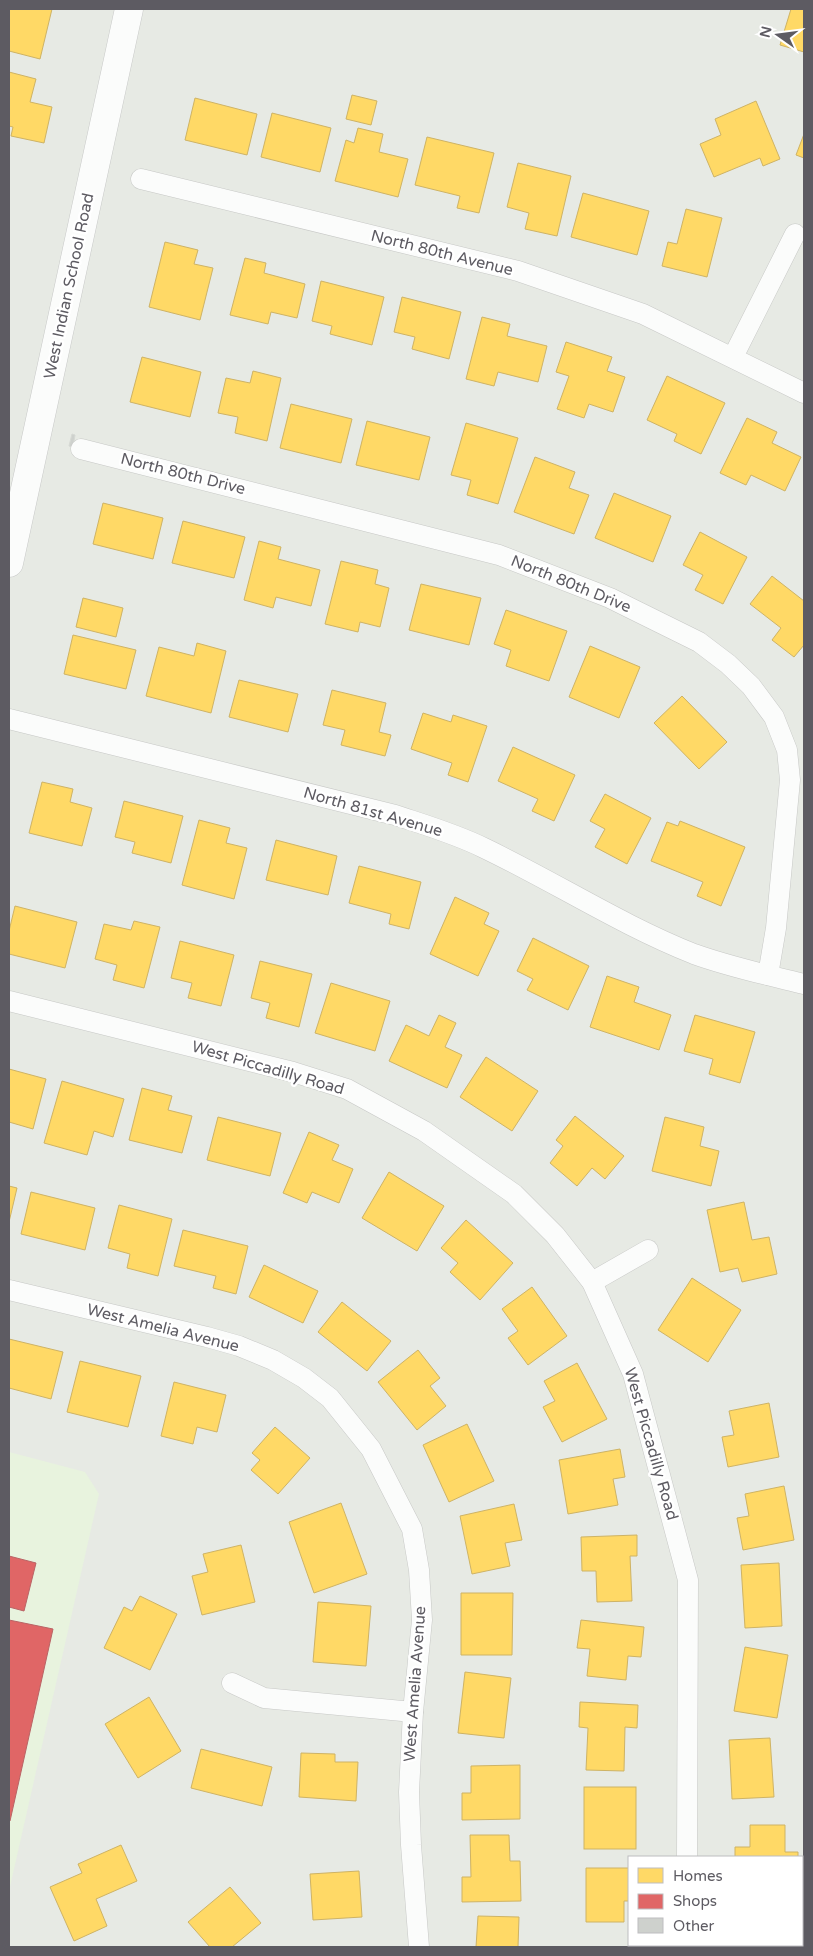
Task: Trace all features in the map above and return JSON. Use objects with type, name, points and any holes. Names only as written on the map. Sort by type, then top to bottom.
[{"type":"main road","name":"West Indian School Road","points":[[9,564],[129,9]]},
{"type":"street","name":"North 80th Avenue","points":[[141,179],[518,271],[643,314],[804,393]]},
{"type":"street","points":[[733,357],[795,234]]},
{"type":"street","name":"North 80th Drive","points":[[81,449],[499,555],[610,598],[699,642],[728,664],[752,686],[774,717],[787,750],[790,780],[776,928],[768,975]]},
{"type":"street","name":"North 81st Avenue","points":[[9,719],[395,815],[443,830],[484,848],[650,934],[695,954],[804,984]]},
{"type":"street","name":"West Piccadilly Road","points":[[9,1001],[293,1072],[347,1089],[424,1131],[514,1194],[555,1235],[592,1282],[633,1374],[688,1580],[687,1856]]},
{"type":"street","points":[[592,1282],[648,1250]]},
{"type":"street","name":"West Amelia Avenue","points":[[9,1290],[239,1346],[273,1360],[304,1378],[330,1398],[371,1449],[412,1528],[419,1570],[422,1620],[413,1712],[409,1792],[419,1947]]},
{"type":"street","points":[[232,1683],[264,1698],[413,1712]]},
{"type":"shaded area","points":[[9,1452],[85,1472],[99,1494],[9,1891]]},
{"type":"building: Homes","points":[[9,9],[52,9],[40,59],[9,51]]},
{"type":"building: Homes","points":[[791,9],[804,9],[804,52],[780,45]]},
{"type":"building: Homes","points":[[9,72],[36,79],[30,102],[52,107],[44,143],[11,136],[13,127],[9,126]]},
{"type":"building: Homes","points":[[352,95],[377,101],[371,125],[346,119]]},
{"type":"building: Homes","points":[[195,98],[257,114],[247,155],[185,140]]},
{"type":"building: Homes","points":[[756,101],[780,159],[763,166],[760,158],[714,177],[700,144],[721,135],[715,119]]},
{"type":"building: Homes","points":[[272,113],[331,128],[320,172],[261,157]]},
{"type":"building: Homes","points":[[358,128],[383,134],[379,152],[408,159],[398,197],[335,181],[346,140],[354,143]]},
{"type":"building: Homes","points":[[804,134],[804,158],[796,155]]},
{"type":"building: Homes","points":[[427,137],[494,153],[479,213],[457,208],[460,196],[415,185]]},
{"type":"building: Homes","points":[[518,163],[571,176],[557,236],[525,229],[529,213],[507,207]]},
{"type":"building: Homes","points":[[583,193],[649,211],[637,255],[571,237]]},
{"type":"building: Homes","points":[[686,209],[722,218],[707,277],[662,266],[668,242],[677,244]]},
{"type":"building: Homes","points":[[165,242],[198,250],[194,264],[213,268],[200,320],[149,307]]},
{"type":"building: Homes","points":[[245,258],[266,263],[264,273],[305,284],[297,318],[271,312],[268,324],[230,315]]},
{"type":"building: Homes","points":[[321,281],[384,297],[372,345],[330,334],[332,326],[312,321]]},
{"type":"building: Homes","points":[[402,297],[461,312],[449,359],[412,349],[415,337],[394,332]]},
{"type":"building: Homes","points":[[482,317],[510,324],[507,336],[547,346],[538,382],[498,372],[494,386],[466,379]]},
{"type":"building: Homes","points":[[566,342],[612,357],[607,371],[625,377],[613,412],[589,404],[584,418],[557,409],[569,376],[556,372]]},
{"type":"building: Homes","points":[[142,357],[201,372],[190,417],[130,402]]},
{"type":"building: Homes","points":[[253,371],[281,378],[267,441],[235,433],[238,417],[218,413],[226,378],[250,383]]},
{"type":"building: Homes","points":[[667,376],[725,403],[701,454],[674,441],[677,434],[647,420]]},
{"type":"building: Homes","points":[[291,404],[352,419],[341,463],[280,448]]},
{"type":"building: Homes","points":[[747,418],[777,432],[772,443],[801,457],[785,491],[751,475],[746,485],[720,473]]},
{"type":"building: Homes","points":[[367,421],[430,437],[419,480],[356,465]]},
{"type":"building: Homes","points":[[466,423],[518,438],[498,504],[467,495],[471,480],[451,475]]},
{"type":"building: Homes","points":[[535,457],[575,472],[569,488],[589,495],[574,534],[514,512]]},
{"type":"building: Homes","points":[[614,493],[671,516],[653,562],[595,538]]},
{"type":"building: Homes","points":[[103,503],[163,518],[153,559],[93,544]]},
{"type":"building: Homes","points":[[183,521],[245,537],[234,578],[172,563]]},
{"type":"building: Homes","points":[[700,532],[747,557],[723,604],[695,590],[703,575],[683,565]]},
{"type":"building: Homes","points":[[259,541],[281,547],[278,559],[320,570],[311,606],[276,597],[273,608],[244,600]]},
{"type":"building: Homes","points":[[341,561],[378,570],[375,584],[389,588],[380,627],[360,622],[358,632],[325,624]]},
{"type":"building: Homes","points":[[772,576],[804,601],[804,645],[794,657],[772,640],[781,628],[750,604]]},
{"type":"building: Homes","points":[[421,584],[481,598],[469,645],[409,630]]},
{"type":"building: Homes","points":[[83,598],[123,608],[116,637],[76,627]]},
{"type":"building: Homes","points":[[506,610],[567,631],[549,681],[506,666],[511,650],[494,644]]},
{"type":"building: Homes","points":[[73,635],[136,650],[126,689],[64,674]]},
{"type":"building: Homes","points":[[197,643],[226,651],[211,713],[146,696],[159,647],[194,656]]},
{"type":"building: Homes","points":[[590,646],[640,667],[619,718],[569,697]]},
{"type":"building: Homes","points":[[239,680],[298,694],[288,732],[229,717]]},
{"type":"building: Homes","points":[[332,690],[386,703],[379,732],[391,735],[385,756],[341,745],[345,730],[323,725]]},
{"type":"building: Homes","points":[[682,696],[727,742],[699,769],[654,723]]},
{"type":"building: Homes","points":[[423,713],[451,722],[453,715],[487,726],[468,782],[448,775],[452,763],[411,749]]},
{"type":"building: Homes","points":[[513,747],[575,775],[554,821],[532,811],[538,799],[498,781]]},
{"type":"building: Homes","points":[[42,782],[73,789],[70,802],[92,808],[82,846],[29,833]]},
{"type":"building: Homes","points":[[605,794],[651,818],[627,864],[595,847],[605,829],[590,821]]},
{"type":"building: Homes","points":[[124,801],[183,816],[171,863],[132,853],[135,842],[115,837]]},
{"type":"building: Homes","points":[[199,820],[230,828],[226,843],[247,848],[234,899],[182,885]]},
{"type":"building: Homes","points":[[680,821],[745,847],[721,906],[697,896],[703,882],[651,861],[667,822],[678,826]]},
{"type":"building: Homes","points":[[276,840],[337,856],[328,895],[266,880]]},
{"type":"building: Homes","points":[[359,866],[421,882],[409,929],[389,924],[391,914],[349,903]]},
{"type":"building: Homes","points":[[455,897],[489,913],[484,924],[499,931],[478,976],[430,954]]},
{"type":"building: Homes","points":[[15,906],[77,922],[65,968],[9,954],[9,931]]},
{"type":"building: Homes","points":[[134,921],[160,927],[144,988],[113,980],[117,965],[95,959],[104,924],[131,930]]},
{"type":"building: Homes","points":[[533,938],[589,966],[568,1010],[527,990],[533,979],[517,971]]},
{"type":"building: Homes","points":[[180,941],[234,955],[221,1006],[188,998],[192,983],[171,978]]},
{"type":"building: Homes","points":[[260,961],[312,974],[299,1027],[266,1018],[270,1003],[251,998]]},
{"type":"building: Homes","points":[[607,976],[639,987],[634,1002],[671,1015],[659,1050],[590,1027]]},
{"type":"building: Homes","points":[[331,983],[390,1001],[375,1051],[315,1033]]},
{"type":"building: Homes","points":[[439,1015],[456,1023],[445,1047],[462,1055],[447,1088],[389,1061],[406,1025],[429,1036]]},
{"type":"building: Homes","points":[[695,1015],[755,1032],[740,1083],[709,1074],[713,1059],[684,1051]]},
{"type":"building: Homes","points":[[486,1057],[538,1091],[512,1131],[460,1097]]},
{"type":"building: Homes","points":[[9,1069],[46,1079],[33,1129],[9,1122]]},
{"type":"building: Homes","points":[[62,1081],[124,1099],[113,1137],[94,1131],[87,1155],[44,1143]]},
{"type":"building: Homes","points":[[142,1088],[172,1096],[168,1110],[192,1116],[182,1153],[129,1140]]},
{"type":"building: Homes","points":[[575,1116],[624,1156],[605,1179],[592,1168],[577,1186],[550,1163],[563,1146],[556,1140]]},
{"type":"building: Homes","points":[[218,1117],[281,1133],[270,1176],[207,1160]]},
{"type":"building: Homes","points":[[665,1117],[704,1127],[700,1146],[719,1151],[711,1186],[652,1171]]},
{"type":"building: Homes","points":[[309,1132],[339,1145],[332,1160],[353,1169],[339,1203],[312,1192],[307,1203],[283,1193]]},
{"type":"building: Homes","points":[[389,1172],[444,1206],[417,1251],[362,1218]]},
{"type":"building: Homes","points":[[9,1186],[17,1188],[9,1222]]},
{"type":"building: Homes","points":[[31,1192],[95,1208],[85,1250],[21,1234]]},
{"type":"building: Homes","points":[[744,1202],[752,1240],[769,1237],[777,1274],[742,1282],[738,1268],[720,1272],[707,1210]]},
{"type":"building: Homes","points":[[119,1205],[172,1219],[158,1276],[127,1268],[130,1254],[108,1248]]},
{"type":"building: Homes","points":[[466,1220],[513,1263],[480,1300],[450,1272],[458,1263],[441,1248]]},
{"type":"building: Homes","points":[[183,1230],[248,1246],[236,1294],[213,1288],[216,1276],[174,1266]]},
{"type":"building: Homes","points":[[264,1265],[318,1291],[303,1323],[249,1297]]},
{"type":"building: Homes","points":[[692,1278],[741,1310],[708,1362],[658,1330]]},
{"type":"building: Homes","points":[[532,1287],[567,1336],[528,1365],[508,1338],[518,1331],[502,1309]]},
{"type":"building: Homes","points":[[342,1302],[391,1341],[367,1371],[318,1332]]},
{"type":"building: Homes","points":[[9,1339],[63,1352],[51,1399],[9,1388]]},
{"type":"building: Homes","points":[[418,1350],[440,1378],[430,1386],[446,1406],[417,1430],[378,1382]]},
{"type":"building: Homes","points":[[80,1361],[141,1376],[128,1427],[67,1412]]},
{"type":"building: Homes","points":[[577,1363],[607,1419],[562,1442],[543,1407],[555,1401],[544,1381]]},
{"type":"building: Homes","points":[[174,1382],[226,1395],[217,1432],[197,1427],[193,1444],[161,1436]]},
{"type":"building: Homes","points":[[769,1403],[779,1457],[728,1467],[722,1437],[734,1435],[729,1411]]},
{"type":"building: Homes","points":[[467,1424],[494,1481],[449,1502],[423,1445]]},
{"type":"building: Homes","points":[[275,1427],[310,1458],[278,1494],[251,1470],[260,1460],[252,1453]]},
{"type":"building: Homes","points":[[620,1449],[625,1477],[613,1479],[618,1505],[568,1514],[559,1460]]},
{"type":"building: Homes","points":[[784,1486],[794,1540],[743,1550],[737,1518],[749,1516],[745,1494]]},
{"type":"building: Homes","points":[[341,1503],[367,1574],[314,1593],[289,1522]]},
{"type":"building: Homes","points":[[514,1504],[522,1540],[505,1543],[510,1566],[472,1574],[460,1516]]},
{"type":"building: Homes","points":[[637,1535],[637,1556],[630,1556],[632,1601],[597,1602],[596,1571],[582,1571],[581,1537]]},
{"type":"building: Homes","points":[[241,1545],[255,1602],[202,1615],[192,1576],[208,1572],[203,1554]]},
{"type":"building: Homes","points":[[779,1563],[782,1626],[745,1628],[741,1565]]},
{"type":"building: Homes","points":[[461,1593],[513,1593],[512,1655],[461,1655]]},
{"type":"building: Homes","points":[[140,1596],[177,1614],[150,1670],[104,1648],[124,1607],[132,1611]]},
{"type":"building: Homes","points":[[318,1602],[371,1606],[366,1666],[313,1662]]},
{"type":"building: Homes","points":[[581,1620],[644,1627],[641,1657],[628,1656],[626,1680],[587,1676],[590,1649],[577,1648]]},
{"type":"building: Homes","points":[[745,1647],[788,1655],[777,1718],[734,1711]]},
{"type":"building: Homes","points":[[465,1672],[511,1678],[504,1738],[458,1733]]},
{"type":"building: Homes","points":[[149,1697],[181,1751],[138,1778],[105,1724]]},
{"type":"building: Homes","points":[[580,1702],[638,1705],[637,1728],[625,1727],[624,1771],[586,1770],[588,1728],[579,1727]]},
{"type":"building: Homes","points":[[770,1738],[774,1797],[732,1799],[729,1740]]},
{"type":"building: Homes","points":[[201,1749],[272,1767],[262,1806],[191,1788]]},
{"type":"building: Homes","points":[[301,1753],[335,1754],[335,1762],[358,1762],[356,1801],[299,1797]]},
{"type":"building: Homes","points":[[520,1765],[520,1819],[462,1820],[462,1793],[471,1793],[471,1766]]},
{"type":"building: Homes","points":[[584,1787],[636,1787],[636,1849],[584,1849]]},
{"type":"building: Homes","points":[[750,1825],[785,1825],[785,1852],[798,1852],[798,1856],[735,1856],[735,1847],[750,1847]]},
{"type":"building: Homes","points":[[470,1835],[509,1835],[510,1861],[520,1861],[521,1901],[462,1902],[462,1877],[471,1877]]},
{"type":"building: Homes","points":[[121,1845],[137,1881],[96,1899],[107,1926],[74,1941],[50,1887],[82,1873],[78,1864]]},
{"type":"building: Homes","points":[[586,1868],[628,1868],[628,1901],[624,1901],[624,1922],[586,1922]]},
{"type":"building: Homes","points":[[359,1871],[362,1917],[313,1920],[310,1874]]},
{"type":"building: Homes","points":[[230,1887],[261,1923],[232,1947],[210,1947],[188,1922]]},
{"type":"building: Homes","points":[[478,1916],[519,1917],[518,1947],[476,1947]]},
{"type":"building: Homes","points":[[737,1946],[775,1946],[775,1947]]},
{"type":"building: Shops","points":[[9,1556],[36,1563],[24,1611],[9,1607]]},
{"type":"building: Shops","points":[[9,1620],[53,1629],[10,1821],[9,1820]]},
{"type":"building: Other","points":[[72,434],[75,435],[73,447],[69,446]]}]
